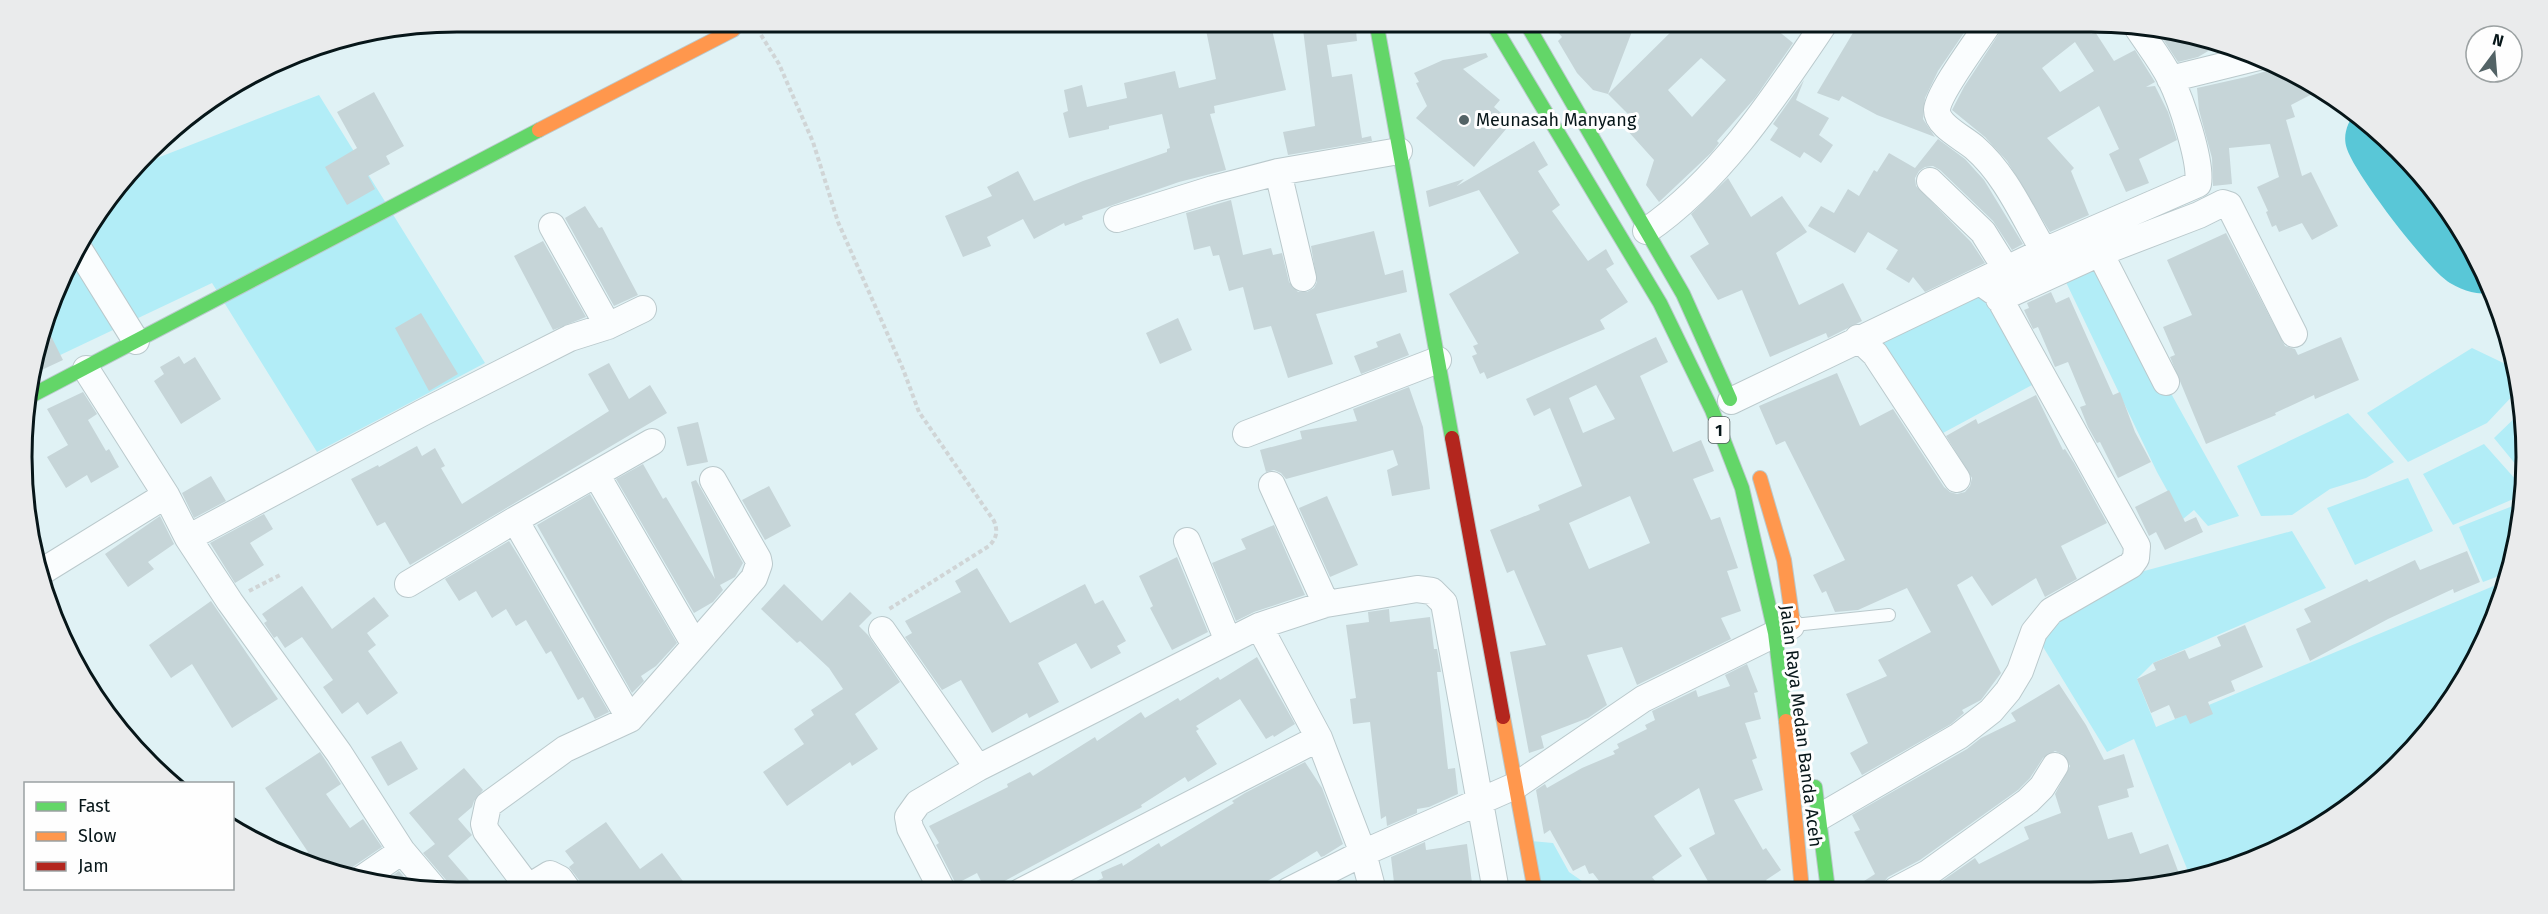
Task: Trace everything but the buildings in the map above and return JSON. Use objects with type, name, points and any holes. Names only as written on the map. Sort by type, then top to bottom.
[{"type":"main road","points":[[36,393],[86,369],[247,280],[729,32]]},
{"type":"main road","points":[[1378,32],[1533,882]]},
{"type":"main road","name":"Jalan Raya Medan Banda Aceh","points":[[1497,32],[1660,303],[1712,410],[1742,488],[1788,631]]},
{"type":"main road","name":"1","points":[[1532,32],[1683,294],[1733,406]]},
{"type":"main road","points":[[1538,102],[1561,84]]},
{"type":"main road","points":[[1660,303],[1683,294]]},
{"type":"main road","name":"Jalan Raya Medan Banda Aceh","points":[[1754,460],[1784,560],[1788,631],[1789,741],[1801,882]]},
{"type":"main road","name":"Jalan Raya Medan Banda Aceh","points":[[1814,771],[1827,882]]},
{"type":"street","points":[[1646,231],[1667,217],[1737,147],[1818,32]]},
{"type":"street","points":[[1983,32],[1940,99],[1938,115],[1942,122],[1976,149],[1999,175],[2044,251]]},
{"type":"street","points":[[1733,406],[1994,286],[2100,253],[2193,204],[2200,174],[2191,138],[2170,79],[2143,35]]},
{"type":"street","points":[[2170,79],[2245,60]]},
{"type":"street","points":[[1117,219],[1213,189],[1278,172],[1399,151]]},
{"type":"street","points":[[1278,172],[1304,278]]},
{"type":"street","points":[[1818,818],[1959,736],[1991,711],[2008,691],[2020,670],[2034,632],[2042,620],[2051,611],[2131,565],[2136,558],[2137,546],[1994,286],[1983,232],[1930,181]]},
{"type":"street","points":[[1994,286],[2044,251],[2193,204],[2223,203],[2229,205],[2294,334]]},
{"type":"street","points":[[552,226],[608,326]]},
{"type":"street","points":[[2100,253],[2166,382]]},
{"type":"street","points":[[83,255],[136,341]]},
{"type":"street","points":[[188,538],[422,413],[559,344],[608,326],[643,309]]},
{"type":"street","points":[[1867,346],[1957,479]]},
{"type":"street","points":[[1246,434],[1438,360]]},
{"type":"street","points":[[86,369],[166,495],[188,538],[230,602],[339,753],[402,851],[428,882]]},
{"type":"street","points":[[408,584],[652,442]]},
{"type":"street","points":[[597,474],[695,645]]},
{"type":"street","points":[[518,882],[486,831],[484,815],[488,805],[566,749],[630,719],[754,578],[759,564],[754,551],[713,480]]},
{"type":"street","points":[[1272,485],[1326,604]]},
{"type":"street","points":[[47,569],[166,495]]},
{"type":"street","points":[[515,520],[630,719]]},
{"type":"street","points":[[1187,541],[1228,641]]},
{"type":"street","points":[[938,882],[910,828],[908,818],[918,803],[978,768],[1259,626],[1326,604],[1417,589],[1432,591],[1443,603],[1494,882]]},
{"type":"street","points":[[1259,626],[1319,738],[1363,853],[1371,882]]},
{"type":"street","points":[[882,630],[978,768]]},
{"type":"street","points":[[1306,882],[1363,853],[1517,785],[1642,699],[1788,631]]},
{"type":"street","points":[[1039,882],[1319,738]]},
{"type":"street","points":[[1911,882],[1928,873],[2028,801],[2042,787],[2055,766]]},
{"type":"street","points":[[370,873],[402,851]]},
{"type":"street","points":[[536,882],[550,874],[562,882]]},
{"type":"lane","points":[[1788,631],[1888,615]]},
{"type":"path","points":[[759,32],[779,64],[813,142],[838,222],[903,369],[919,411],[994,521],[997,529],[996,537],[989,546],[887,610],[881,622],[882,630]]},
{"type":"path","points":[[230,602],[280,575]]},
{"type":"shaded area","points":[[319,95],[485,363],[317,452],[212,283],[42,364],[54,320],[75,269],[119,198],[152,160]]},
{"type":"shaded area","points":[[2351,120],[2392,156],[2429,198],[2459,244],[2484,294],[2461,289],[2440,275],[2393,220],[2363,179],[2347,149],[2345,139]]},
{"type":"shaded area","points":[[2097,260],[2239,516],[2208,526],[2194,510],[2183,519],[2157,472],[2063,276]]},
{"type":"shaded area","points":[[1989,288],[2032,385],[1943,433],[1874,338]]},
{"type":"shaded area","points":[[2472,348],[2506,364],[2512,396],[2487,423],[2408,462],[2367,413]]},
{"type":"shaded area","points":[[2348,413],[2394,462],[2366,478],[2330,489],[2292,515],[2261,516],[2237,466]]},
{"type":"shaded area","points":[[2515,418],[2516,465],[2494,438]]},
{"type":"shaded area","points":[[2484,444],[2516,480],[2515,498],[2453,525],[2423,474]]},
{"type":"shaded area","points":[[2408,478],[2433,531],[2355,565],[2327,508]]},
{"type":"shaded area","points":[[2514,506],[2499,576],[2483,582],[2459,527]]},
{"type":"shaded area","points":[[2292,531],[2326,588],[2153,663],[2137,679],[2156,727],[2497,585],[2473,645],[2445,693],[2411,738],[2372,777],[2327,811],[2279,839],[2228,860],[2188,871],[2134,739],[2107,752],[2034,632],[2100,583]]},
{"type":"shaded area","points":[[1531,841],[1553,843],[1569,872],[1583,882],[1538,882]]},
{"type":"traffic: fast","points":[[1378,32],[1452,438]]},
{"type":"traffic: fast","points":[[1498,32],[1660,303],[1712,410],[1742,488],[1775,633],[1786,721]]},
{"type":"traffic: fast","points":[[1531,32],[1683,294],[1730,399]]},
{"type":"traffic: fast","points":[[36,393],[539,130]]},
{"type":"traffic: fast","points":[[1815,787],[1827,882]]},
{"type":"traffic: slow","points":[[539,130],[729,32]]},
{"type":"traffic: slow","points":[[1760,478],[1784,560],[1793,623]]},
{"type":"traffic: slow","points":[[1503,717],[1533,882]]},
{"type":"traffic: slow","points":[[1786,721],[1801,882]]},
{"type":"traffic: jam","points":[[1452,438],[1503,717]]},
{"type":"place","name":"Meunasah Manyang","points":[[1464,120]]}]
